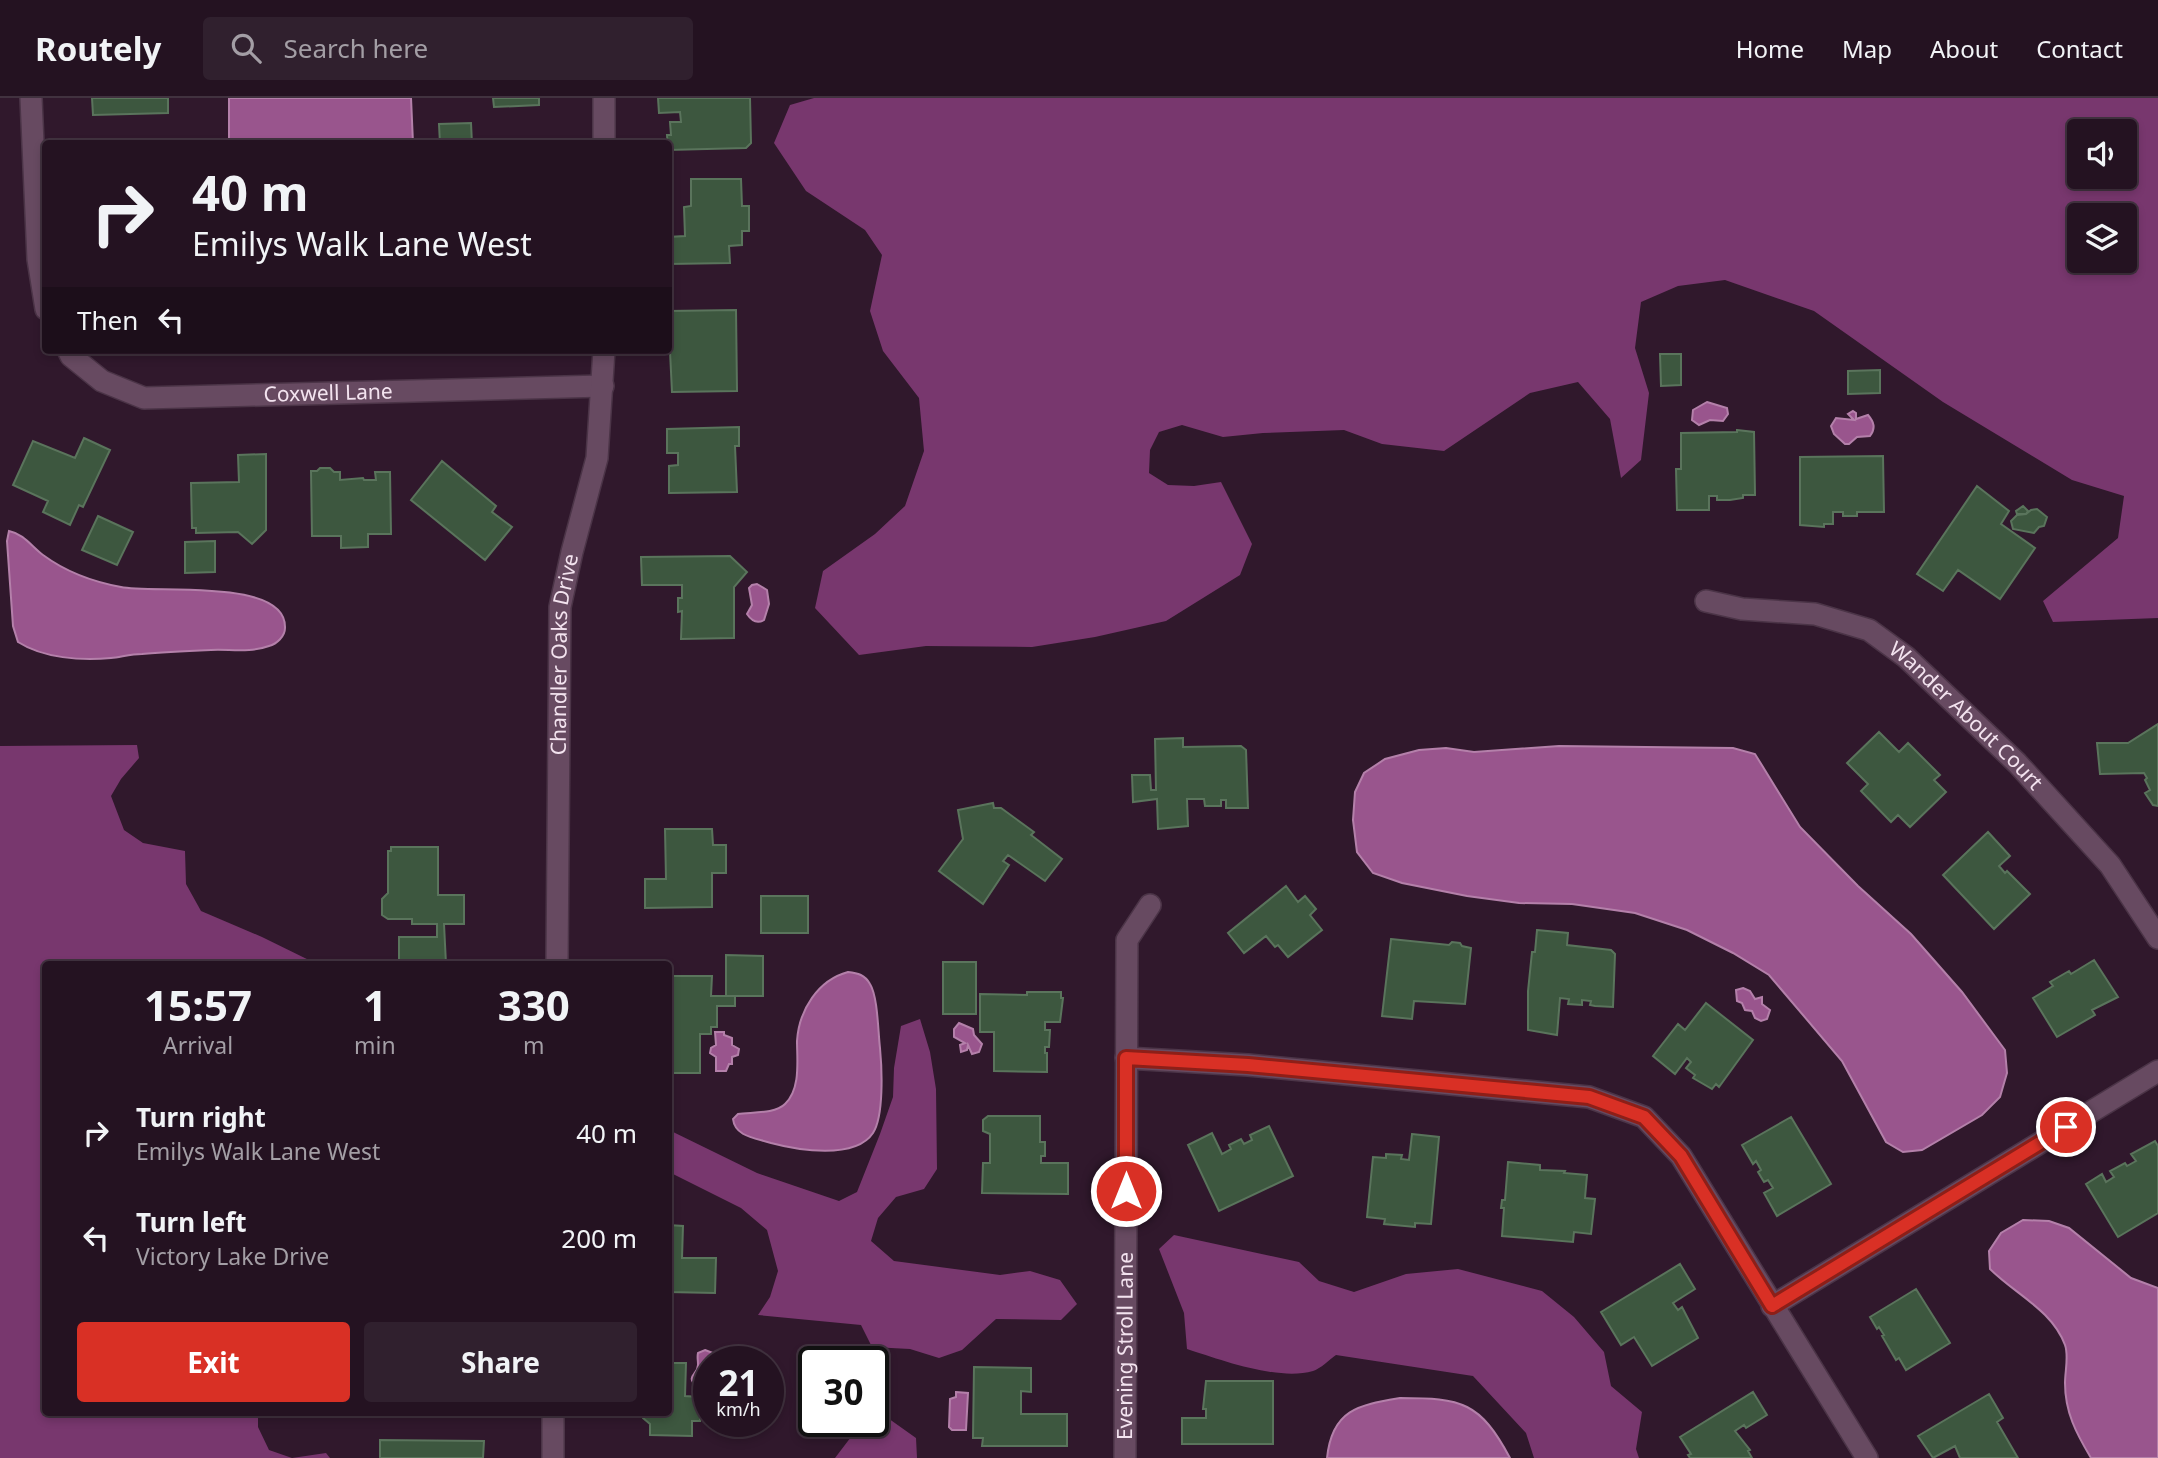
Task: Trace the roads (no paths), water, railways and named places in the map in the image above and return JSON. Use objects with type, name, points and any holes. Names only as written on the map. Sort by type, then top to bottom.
[{"type":"street","points":[[31,98],[37,259],[42,287]]},
{"type":"street","points":[[604,98],[604,140]]},
{"type":"street","name":"Coxwell Lane","points":[[70,354],[102,381],[144,398],[603,386]]},
{"type":"street","name":"Chandler Oaks Drive","points":[[557,961],[560,607],[597,458],[604,354]]},
{"type":"street","name":"Wander About Court","points":[[1706,601],[1742,609],[1815,614],[1869,629],[1906,657],[2017,763],[2110,865],[2158,938]]},
{"type":"street","name":"Evening Stroll Lane","points":[[1125,1458],[1127,940],[1150,905]]},
{"type":"street","points":[[1126,1058],[1248,1065],[1589,1097],[1644,1117],[1681,1156],[1867,1458]]},
{"type":"street","points":[[1772,1306],[2158,1071]]},
{"type":"street","points":[[553,1416],[553,1458]]}]
